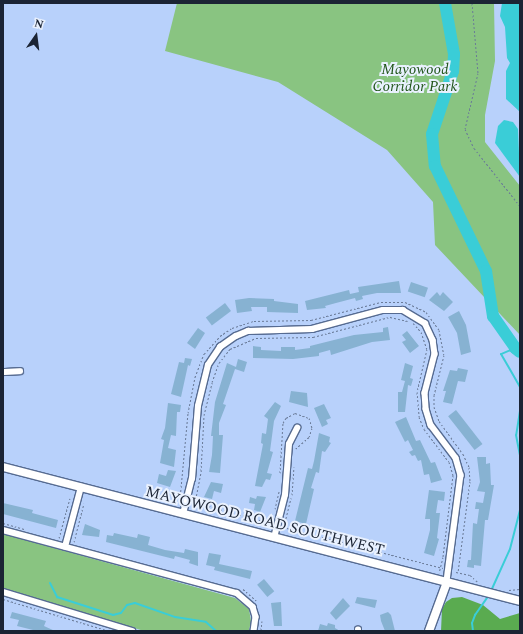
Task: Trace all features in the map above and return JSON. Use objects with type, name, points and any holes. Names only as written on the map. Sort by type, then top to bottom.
[{"type":"street","points":[[183,514],[192,478],[196,414],[204,380],[212,358],[225,343],[236,336],[255,330],[312,329],[383,310],[403,310],[420,319],[428,328],[433,340],[435,354],[425,393],[426,409],[431,425],[456,458],[461,474],[447,582],[429,631]]},
{"type":"street","points":[[3,372],[20,371]]},
{"type":"street","points":[[274,538],[285,495],[288,449],[297,428]]},
{"type":"street","name":"MAYOWOOD ROAD SOUTHWEST","points":[[3,467],[447,582],[503,593],[520,601]]},
{"type":"street","points":[[65,547],[81,487]]},
{"type":"street","points":[[3,530],[237,593],[253,607],[256,617],[254,631]]},
{"type":"street","points":[[3,592],[132,631]]},
{"type":"path","points":[[472,3],[478,73],[465,129],[474,148],[520,206]]},
{"type":"path","points":[[178,499],[184,470],[188,413],[195,378],[204,354],[220,336],[232,328],[254,321],[311,320],[381,302],[405,302],[420,308],[431,317],[441,337],[444,355],[434,395],[434,407],[439,421],[463,454],[468,467],[470,481],[458,572],[470,575],[481,588]]},
{"type":"path","points":[[271,523],[195,503],[201,476],[204,415],[218,363],[230,349],[256,338],[313,337],[384,318],[400,318],[415,325],[426,342],[427,353],[417,392],[418,410],[424,429],[449,462],[453,475],[440,567],[284,527]]},
{"type":"path","points":[[59,538],[70,498]]},
{"type":"path","points":[[74,543],[84,503]]},
{"type":"path","points":[[503,593],[520,589]]},
{"type":"path","points":[[3,599],[109,631]]},
{"type":"green space","name":"Mayowood Corridor Park","points":[[177,3],[494,3],[495,61],[485,115],[485,142],[520,186],[520,335],[435,245],[433,202],[387,150],[278,82],[165,51]]},
{"type":"green space","points":[[3,534],[235,598],[249,609],[251,621],[249,631],[144,631],[3,588]]},
{"type":"shaded area","points":[[502,3],[520,3],[520,112],[506,99],[506,71],[510,63],[507,58],[505,27],[500,16]]},
{"type":"shaded area","points":[[504,120],[513,122],[518,129],[520,177],[495,143],[498,126]]},
{"type":"shaded area","points":[[462,597],[483,605],[500,619],[520,613],[520,631],[441,631],[442,609],[446,602],[452,598]]},
{"type":"building","points":[[399,281],[401,293],[377,293],[362,296],[363,299],[356,301],[355,298],[325,306],[326,308],[307,310],[305,301],[349,290],[350,294],[359,292],[358,287]]},
{"type":"building","points":[[411,282],[428,288],[425,297],[408,291]]},
{"type":"building","points":[[437,292],[440,296],[443,292],[453,302],[444,311],[429,300]]},
{"type":"building","points":[[249,298],[274,299],[274,301],[298,304],[298,313],[267,312],[267,307],[251,307],[252,311],[237,313],[235,300]]},
{"type":"building","points":[[225,303],[231,311],[212,325],[206,317]]},
{"type":"building","points":[[459,311],[466,325],[471,352],[461,355],[457,333],[448,317]]},
{"type":"building","points":[[388,327],[390,340],[372,342],[331,355],[330,350],[319,353],[319,356],[293,359],[253,358],[253,346],[261,347],[261,350],[281,351],[281,347],[295,347],[295,350],[310,348],[310,346],[354,335],[383,332],[383,328]]},
{"type":"building","points":[[198,328],[205,333],[195,349],[187,343]]},
{"type":"building","points":[[407,331],[419,346],[410,353],[402,342],[406,340],[402,335]]},
{"type":"building","points":[[185,358],[192,359],[190,366],[188,365],[181,397],[171,394],[179,362],[184,363]]},
{"type":"building","points":[[238,359],[247,362],[244,372],[235,369],[223,404],[226,405],[219,423],[219,435],[223,435],[220,473],[209,472],[212,455],[213,436],[211,436],[215,402],[227,363],[236,367]]},
{"type":"building","points":[[405,363],[413,366],[410,378],[413,379],[411,386],[408,385],[405,412],[398,412],[398,392],[402,392],[405,381],[401,380]]},
{"type":"building","points":[[458,368],[468,370],[465,382],[458,381],[452,404],[443,402],[446,391],[443,391],[450,370],[457,371]]},
{"type":"building","points":[[291,391],[307,393],[308,407],[289,402]]},
{"type":"building","points":[[275,402],[281,406],[274,421],[270,451],[273,452],[267,473],[272,474],[270,480],[266,479],[262,487],[255,486],[263,444],[261,443],[262,433],[266,434],[268,419],[264,416]]},
{"type":"building","points":[[168,403],[181,405],[180,412],[177,412],[176,436],[171,435],[168,448],[176,450],[174,467],[160,463],[164,440],[161,439],[165,428]]},
{"type":"building","points":[[324,404],[331,418],[326,420],[328,424],[322,427],[314,408]]},
{"type":"building","points":[[456,410],[482,444],[475,450],[448,416]]},
{"type":"building","points":[[406,417],[416,441],[420,440],[431,463],[435,462],[442,480],[431,483],[429,474],[424,475],[421,460],[418,461],[415,455],[412,456],[409,452],[413,450],[408,440],[405,442],[395,422]]},
{"type":"building","points":[[319,433],[330,437],[329,442],[331,443],[325,452],[322,451],[319,473],[316,472],[311,488],[314,489],[306,524],[295,521],[308,468],[312,469]]},
{"type":"building","points":[[477,457],[486,457],[486,464],[490,463],[491,485],[494,485],[488,520],[485,520],[481,566],[474,565],[474,568],[467,567],[468,560],[471,560],[473,523],[477,524],[479,509],[475,509],[476,502],[483,503],[485,492],[477,491],[480,482]]},
{"type":"building","points":[[168,470],[176,471],[170,487],[157,483],[159,474],[166,476]]},
{"type":"building","points":[[211,482],[223,484],[221,493],[214,491],[212,499],[204,497]]},
{"type":"building","points":[[429,490],[445,492],[444,501],[438,500],[436,513],[440,513],[437,538],[439,539],[434,556],[424,553],[430,530],[430,519],[425,519]]},
{"type":"building","points":[[257,496],[266,497],[260,512],[254,510],[255,504],[249,503],[250,497],[256,499]]},
{"type":"building","points":[[3,503],[33,510],[32,513],[58,520],[56,528],[3,514]]},
{"type":"building","points":[[85,524],[100,530],[99,537],[82,535]]},
{"type":"building","points":[[114,533],[137,538],[138,534],[150,537],[148,545],[165,550],[184,553],[185,549],[198,552],[198,566],[189,563],[190,560],[175,556],[174,559],[106,542],[107,535],[113,536]]},
{"type":"building","points":[[209,553],[221,555],[219,564],[252,571],[250,579],[214,570],[215,567],[206,565]]},
{"type":"building","points":[[264,579],[274,591],[267,597],[257,585]]},
{"type":"building","points":[[357,597],[377,600],[375,608],[355,603]]},
{"type":"building","points":[[343,598],[350,606],[336,620],[330,613]]},
{"type":"building","points":[[281,602],[282,626],[274,626],[271,603]]},
{"type":"building","points":[[12,612],[46,621],[44,626],[55,631],[37,631],[17,626],[19,620],[10,618]]},
{"type":"building","points":[[388,612],[391,615],[395,631],[385,631],[381,621],[380,615]]},
{"type":"building","points":[[328,623],[335,625],[335,628],[340,631],[318,631],[320,624],[327,626]]},
{"type":"waterway","points":[[445,3],[454,54],[453,71],[432,134],[435,166],[486,271],[493,316],[515,348],[520,352]]},
{"type":"waterway","points":[[513,349],[501,354],[520,387]]},
{"type":"waterway","points":[[520,411],[516,435],[520,455]]},
{"type":"waterway","points":[[491,591],[510,549],[520,510]]},
{"type":"waterway","points":[[50,583],[57,597],[113,615],[121,613],[127,605],[135,603],[175,617],[206,622],[216,631]]},
{"type":"waterway","points":[[473,631],[472,623],[475,615],[489,595]]}]
